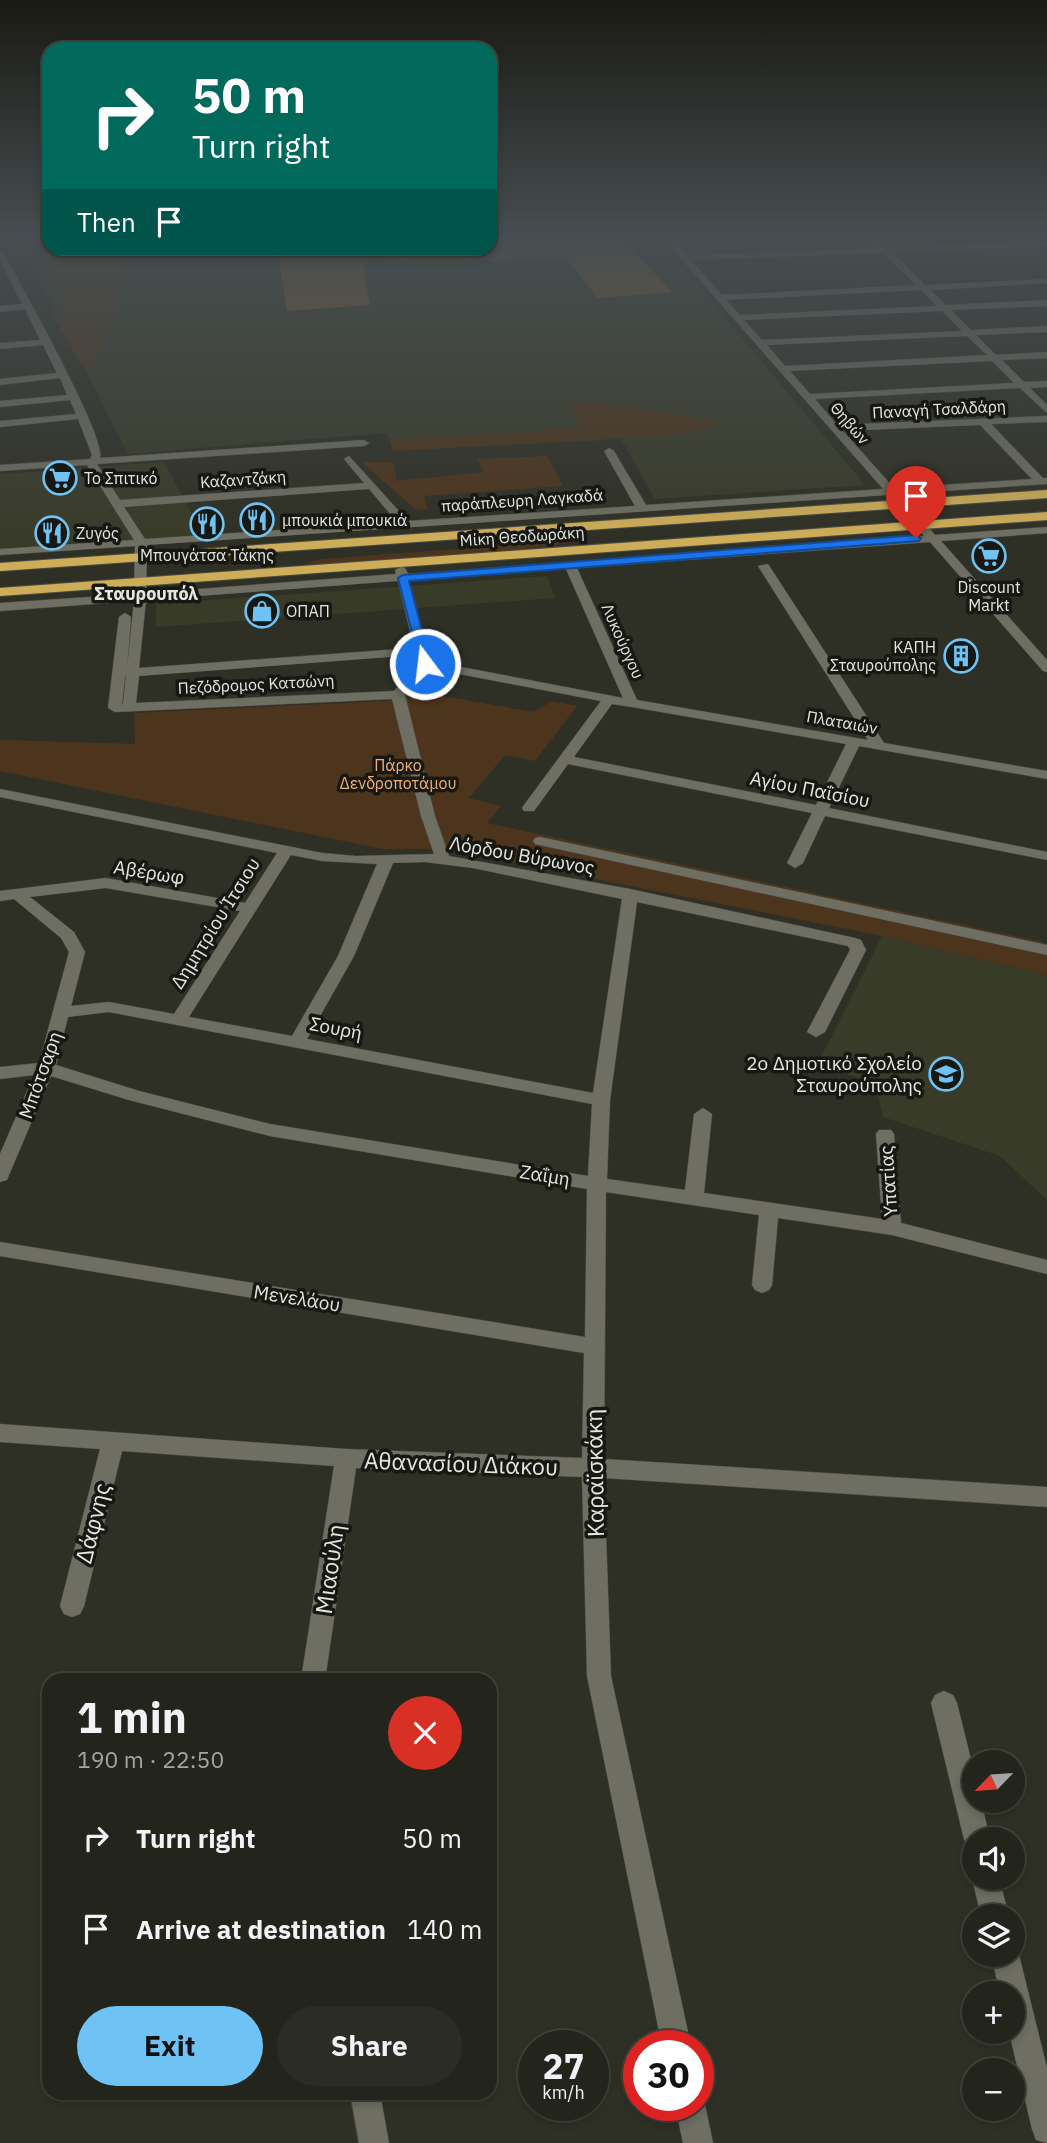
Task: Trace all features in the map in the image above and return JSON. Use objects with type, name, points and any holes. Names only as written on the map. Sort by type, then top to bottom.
[{"type":"highway","name":"Μίκη Θεοδωράκη","points":[[0,567],[141,550],[899,503],[1045,485]]},
{"type":"highway","name":"Μίκη Θεοδωράκη","points":[[0,592],[140,590],[399,563],[1047,516]]},
{"type":"street","points":[[43,338],[64,376],[97,451],[92,463],[97,478],[136,531],[141,550],[140,590],[125,672]]},
{"type":"street","name":"Θηβών","points":[[754,338],[1047,668]]},
{"type":"street","points":[[758,343],[854,338]]},
{"type":"street","points":[[976,338],[1047,410]]},
{"type":"street","points":[[0,346],[45,342]]},
{"type":"street","points":[[781,369],[1047,355]]},
{"type":"street","points":[[0,382],[64,376]]},
{"type":"street","points":[[806,397],[1047,384]]},
{"type":"street","points":[[0,404],[74,397]]},
{"type":"street","points":[[0,424],[82,416]]},
{"type":"street","name":"Παναγή Τσαλδάρη","points":[[833,428],[1047,419]]},
{"type":"street","points":[[983,422],[1045,485]]},
{"type":"street","points":[[0,468],[364,443]]},
{"type":"street","points":[[609,451],[642,508]]},
{"type":"street","points":[[349,459],[405,524]]},
{"type":"street","name":"παράπλευρη Λαγκαδά","points":[[0,552],[141,550],[405,524],[889,492],[1045,485]]},
{"type":"street","name":"Καζαντζάκη","points":[[116,504],[372,486]]},
{"type":"street","points":[[0,607],[140,590],[403,578],[1047,530]]},
{"type":"street","points":[[399,563],[423,658],[398,695],[428,816],[443,860]]},
{"type":"street","name":"Λυκούργου","points":[[570,565],[632,703]]},
{"type":"street","points":[[764,566],[879,746]]},
{"type":"street","points":[[125,617],[125,672]]},
{"type":"street","points":[[1030,649],[1047,649]]},
{"type":"street","points":[[125,672],[423,658],[609,699]]},
{"type":"street","name":"Πεζόδρομος Κατσώνη","points":[[125,672],[122,708],[398,695]]},
{"type":"street","name":"Λυκούργου","points":[[530,808],[609,699],[632,703]]},
{"type":"street","name":"Πλαταιών","points":[[632,703],[1047,775]]},
{"type":"street","points":[[795,863],[854,742]]},
{"type":"street","name":"Αγίου Παΐσίου","points":[[565,759],[1047,856]]},
{"type":"street","name":"Λόρδου Βύρωνος","points":[[0,793],[337,859],[443,860],[503,868],[855,943],[858,950],[816,1031]]},
{"type":"street","points":[[540,841],[1047,950]]},
{"type":"street","name":"Δημητρίου Ίτσιου","points":[[179,1020],[287,849]]},
{"type":"street","points":[[297,1042],[346,956],[387,859]]},
{"type":"street","name":"Αβέρωφ","points":[[0,896],[106,883],[250,908]]},
{"type":"street","name":"Μπότσαρη","points":[[0,1175],[46,1068],[77,951],[68,935],[17,894]]},
{"type":"street","name":"Καραϊσκάκη","points":[[630,894],[601,1100],[597,1184],[593,1468],[599,1676],[674,2030]]},
{"type":"street","name":"Σουρή","points":[[62,1012],[109,1007],[601,1100]]},
{"type":"street","points":[[0,1073],[46,1068]]},
{"type":"street","name":"Ζαΐμη","points":[[46,1068],[135,1096],[270,1130],[597,1184],[892,1228],[1047,1267]]},
{"type":"street","points":[[694,1198],[703,1114]]},
{"type":"street","name":"Υπατίας","points":[[885,1134],[892,1228]]},
{"type":"street","points":[[762,1285],[768,1209]]},
{"type":"street","name":"Μενελάου","points":[[0,1248],[593,1347]]},
{"type":"street","name":"Αθανασίου Διάκου","points":[[0,1433],[346,1458],[593,1468],[1047,1497]]},
{"type":"street","name":"Δάφνης","points":[[72,1606],[113,1441]]},
{"type":"street","name":"Μιαούλη","points":[[314,1673],[346,1458]]},
{"type":"street","points":[[944,1703],[974,1827]]},
{"type":"street","points":[[1008,1967],[1047,2129]]},
{"type":"street","points":[[366,2100],[374,2143]]},
{"type":"street","points":[[693,2121],[698,2143]]},
{"type":"shaded area","points":[[69,338],[742,338],[865,485],[655,499],[621,439],[393,451],[387,433],[128,454]]},
{"type":"shaded area","points":[[164,462],[203,535],[0,548],[0,474]]},
{"type":"shaded area","points":[[547,576],[555,598],[156,627],[156,604]]},
{"type":"shaded area","name":"2ο Δημοτικό Σχολείο Σταυρούπολης","points":[[882,936],[1047,975],[1047,1200],[1000,1156],[883,1117],[875,1083],[817,1065]]},
{"type":"green space","points":[[66,338],[104,338],[97,353],[96,369],[82,365]]},
{"type":"green space","points":[[591,402],[679,414],[723,424],[699,429],[694,433],[393,451],[390,441],[583,428],[570,410],[573,406]]},
{"type":"green space","points":[[547,456],[563,486],[424,496],[427,509],[416,510],[362,462],[393,462],[397,481],[484,472],[477,459]]},
{"type":"green space","points":[[584,541],[507,551],[324,564],[305,563],[323,559]]},
{"type":"green space","name":"Πάρκο Δενδροποτάμου","points":[[431,694],[534,712],[552,701],[577,706],[535,761],[505,755],[469,798],[501,806],[487,823],[1047,943],[1047,975],[882,936],[476,855],[444,849],[383,849],[0,771],[0,740],[135,744],[134,713],[387,701]]},
{"type":"place","name":"Το Σπιτικό","points":[[60,478]]},
{"type":"place","name":"μπουκιά μπουκιά","points":[[257,520]]},
{"type":"place","name":"Μπουγάτσα Τάκης","points":[[207,524]]},
{"type":"place","name":"Ζυγός","points":[[52,533]]},
{"type":"place","name":"Discount Markt","points":[[989,556]]},
{"type":"place","name":"ΟΠΑΠ","points":[[262,611]]},
{"type":"place","name":"ΚΑΠΗ Σταυρούπολης","points":[[961,656]]},
{"type":"place","name":"2ο Δημοτικό Σχολείο Σταυρούπολης","points":[[946,1074]]},
{"type":"district","name":"Σταυρουπόλ","points":[[146,593]]},
{"type":"route","points":[[425,664],[403,578],[916,538]]}]
